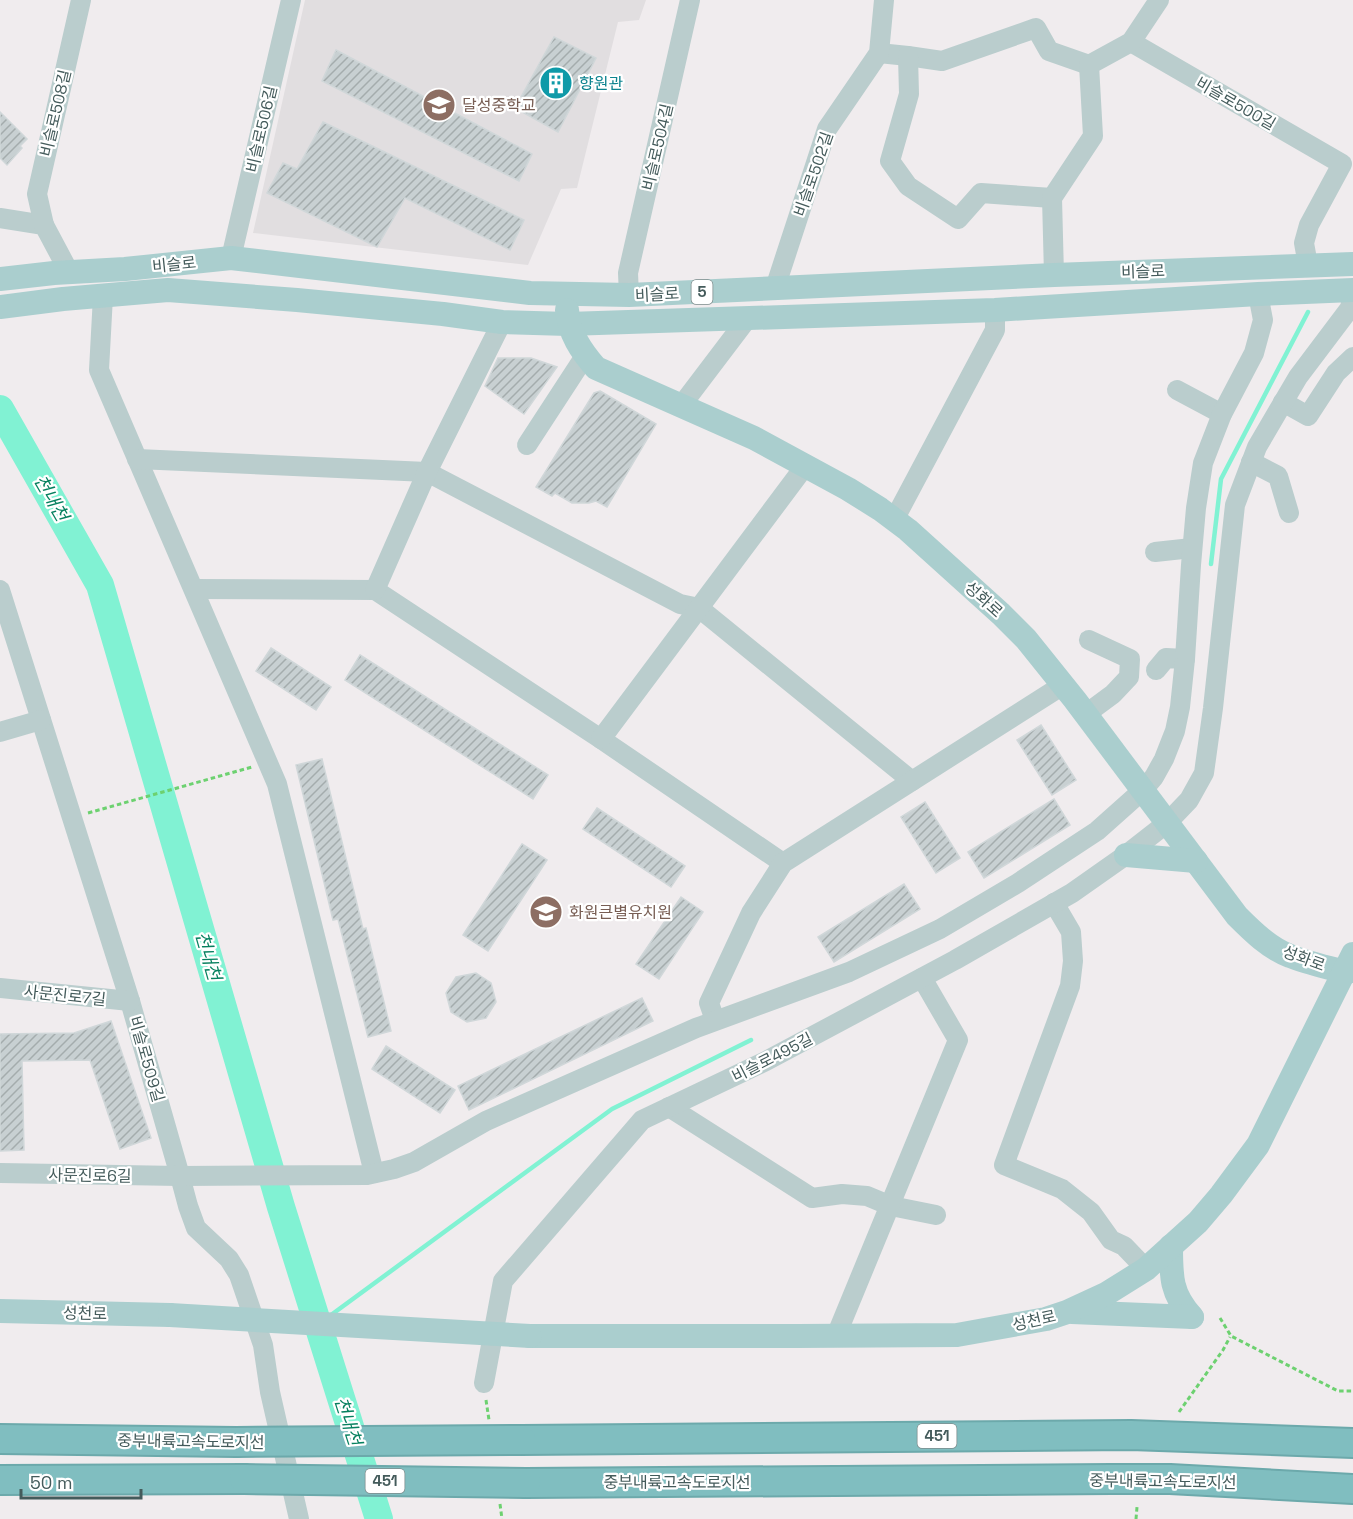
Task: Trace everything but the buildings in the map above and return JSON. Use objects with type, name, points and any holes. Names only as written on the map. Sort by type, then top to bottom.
[{"type":"highway","name":"중부내륙고속도로지선","points":[[0,1439],[236,1442],[1131,1435],[1353,1443]]},
{"type":"highway","name":"중부내륙고속도로지선","points":[[0,1480],[244,1479],[526,1483],[1170,1479],[1353,1489]]},
{"type":"main road","name":"비슬로","points":[[0,279],[231,258],[530,293],[629,295],[1350,262]]},
{"type":"main road","points":[[443,314],[458,307],[486,304],[490,288]]},
{"type":"main road","name":"비슬로","points":[[0,307],[168,290],[297,300],[502,322],[568,324],[995,310],[1257,294],[1353,291]]},
{"type":"main road","points":[[671,293],[673,321]]},
{"type":"main road","name":"성화로","points":[[566,294],[568,324],[585,356],[596,368],[754,438],[848,489],[908,530],[1026,639],[1086,714],[1237,916],[1269,944],[1288,955],[1350,966]]},
{"type":"main road","points":[[1126,855],[1196,861]]},
{"type":"main road","name":"성천로","points":[[0,1311],[170,1315],[530,1336],[957,1335],[1046,1319],[1106,1294],[1146,1269],[1198,1222],[1258,1145],[1350,966]]},
{"type":"main road","points":[[1171,1246],[1171,1276],[1175,1291],[1182,1306],[1192,1317]]},
{"type":"main road","points":[[1067,1312],[1192,1317]]},
{"type":"street","name":"비슬로508길","points":[[61,273],[44,225],[37,194],[81,0]]},
{"type":"street","name":"비슬로506길","points":[[231,258],[291,0]]},
{"type":"street","name":"비슬로504길","points":[[629,295],[628,273],[690,0]]},
{"type":"street","name":"비슬로502길","points":[[775,288],[827,129],[879,53],[884,0]]},
{"type":"street","points":[[879,53],[942,61],[1036,28],[1049,51],[1089,65],[1131,42],[1159,0]]},
{"type":"street","name":"비슬로500길","points":[[1131,42],[1347,157],[1309,225],[1304,243],[1308,265]]},
{"type":"street","points":[[909,56],[909,94],[890,161],[908,186],[958,219],[981,193],[1052,198]]},
{"type":"street","points":[[1054,275],[1052,198],[1094,136],[1089,65]]},
{"type":"street","points":[[0,218],[44,225]]},
{"type":"street","name":"비슬로495길","points":[[484,1383],[503,1281],[642,1120],[766,1061],[922,978],[1072,893],[1167,823],[1189,800],[1204,773],[1235,505],[1257,447],[1298,377],[1350,308],[1353,291]]},
{"type":"street","name":"사문진로6길","points":[[0,1173],[185,1176],[370,1174],[394,1169],[414,1162],[486,1121],[715,1020],[849,972],[940,929],[1018,883],[1097,831],[1143,790],[1154,777],[1175,731],[1185,660],[1192,548],[1203,463],[1222,414],[1254,353],[1263,321],[1257,294]]},
{"type":"street","points":[[103,296],[99,370],[278,784],[370,1174]]},
{"type":"street","points":[[894,520],[995,330],[995,310]]},
{"type":"street","points":[[681,406],[747,319]]},
{"type":"street","points":[[375,590],[427,472],[502,322]]},
{"type":"street","points":[[527,445],[585,356]]},
{"type":"street","points":[[1283,402],[1308,416],[1336,373],[1353,357]]},
{"type":"street","points":[[1177,390],[1222,414]]},
{"type":"street","points":[[137,459],[427,472],[680,604],[699,608],[912,781]]},
{"type":"street","points":[[1251,462],[1278,476],[1289,513]]},
{"type":"street","points":[[601,739],[805,466]]},
{"type":"street","points":[[1155,552],[1192,548]]},
{"type":"street","points":[[194,589],[375,590],[601,739],[783,863]]},
{"type":"street","name":"비슬로509길","points":[[0,590],[185,1176],[188,1206],[196,1228],[229,1259],[239,1275],[263,1345],[270,1392],[299,1519]]},
{"type":"street","points":[[1086,714],[1113,694],[1129,678],[1130,659],[1089,640]]},
{"type":"street","points":[[1156,670],[1166,658],[1185,660]]},
{"type":"street","points":[[715,1020],[709,1003],[751,913],[783,863],[1063,685]]},
{"type":"street","points":[[1178,718],[1211,722]]},
{"type":"street","points":[[0,732],[41,720]]},
{"type":"street","points":[[1054,903],[1071,932],[1073,961],[1070,986],[1004,1164],[1062,1189],[1091,1212],[1111,1240],[1124,1246],[1146,1269]]},
{"type":"street","points":[[836,1336],[958,1040],[922,978]]},
{"type":"street","name":"사문진로7길","points":[[0,988],[130,1001]]},
{"type":"street","points":[[669,1107],[812,1198],[842,1194],[867,1196],[891,1206],[936,1215]]},
{"type":"path","points":[[88,813],[260,765]]},
{"type":"path","points":[[1192,1317],[1220,1318],[1231,1336],[1338,1391],[1353,1391]]},
{"type":"path","points":[[1179,1412],[1231,1336]]},
{"type":"path","points":[[1136,1519],[1137,1507]]},
{"type":"shaded area","name":"달성중학교","points":[[305,0],[646,0],[639,20],[618,22],[577,188],[561,189],[528,265],[253,233]]},
{"type":"waterway","points":[[1211,564],[1221,479],[1308,312]]},
{"type":"waterway","name":"천내천","points":[[0,409],[100,585],[281,1207],[379,1519]]},
{"type":"waterway","points":[[331,1315],[612,1109],[751,1040]]},
{"type":"place","name":"향원관","points":[[556,83]]},
{"type":"place","name":"달성중학교","points":[[439,105]]},
{"type":"place","name":"화원큰별유치원","points":[[546,912]]}]
